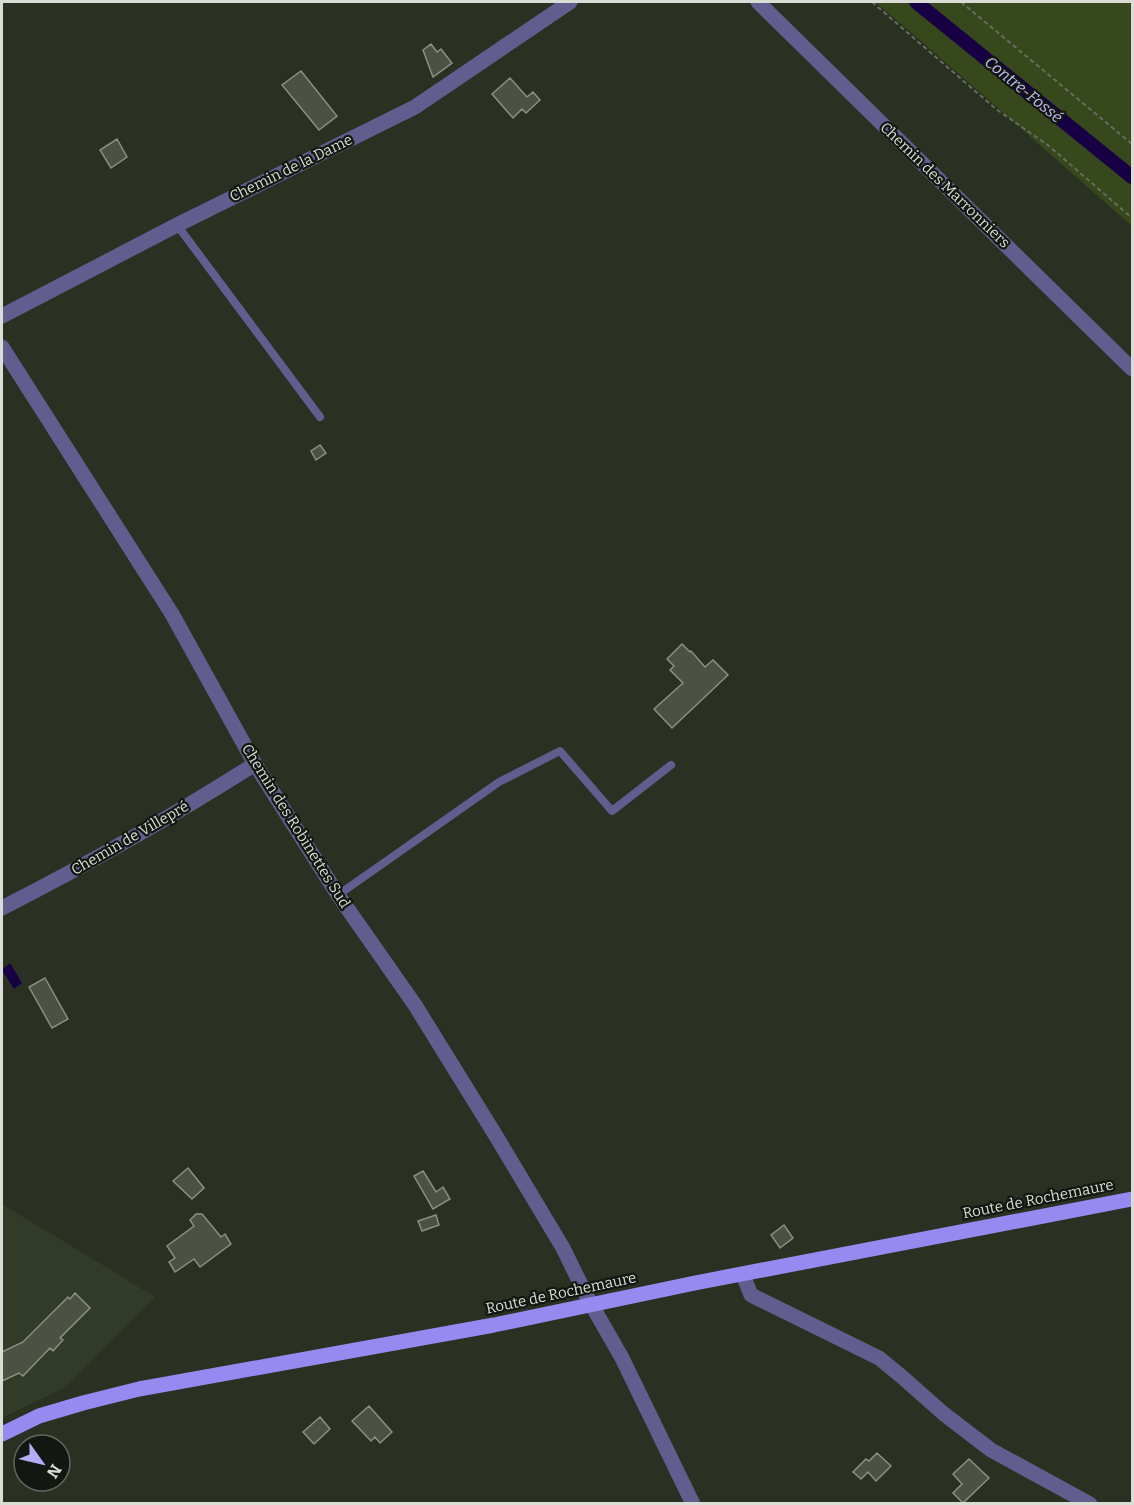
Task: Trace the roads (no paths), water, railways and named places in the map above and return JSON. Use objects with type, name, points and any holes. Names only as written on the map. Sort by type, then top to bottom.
[{"type":"main road","name":"Route de Rochemaure","points":[[2,1434],[39,1416],[139,1389],[494,1326],[591,1304],[1132,1199]]},
{"type":"street","name":"Chemin de la Dame","points":[[2,316],[177,225],[415,107],[570,2]]},
{"type":"street","name":"Chemin des Marronniers","points":[[758,2],[1132,369]]},
{"type":"street","name":"Chemin des Robinettes Sud","points":[[2,347],[172,614],[255,764],[338,895],[414,1005],[563,1248],[622,1358],[693,1503]]},
{"type":"street","name":"Chemin de Villepré","points":[[2,908],[67,874],[255,764]]},
{"type":"street","points":[[743,1275],[751,1295],[879,1358],[944,1414],[991,1450],[1090,1503]]},
{"type":"lane","points":[[177,225],[320,417]]},
{"type":"lane","points":[[338,895],[499,782],[560,751],[612,811],[671,765]]},
{"type":"waterway","name":"Contre-Fossé","points":[[916,2],[1132,177]]}]
